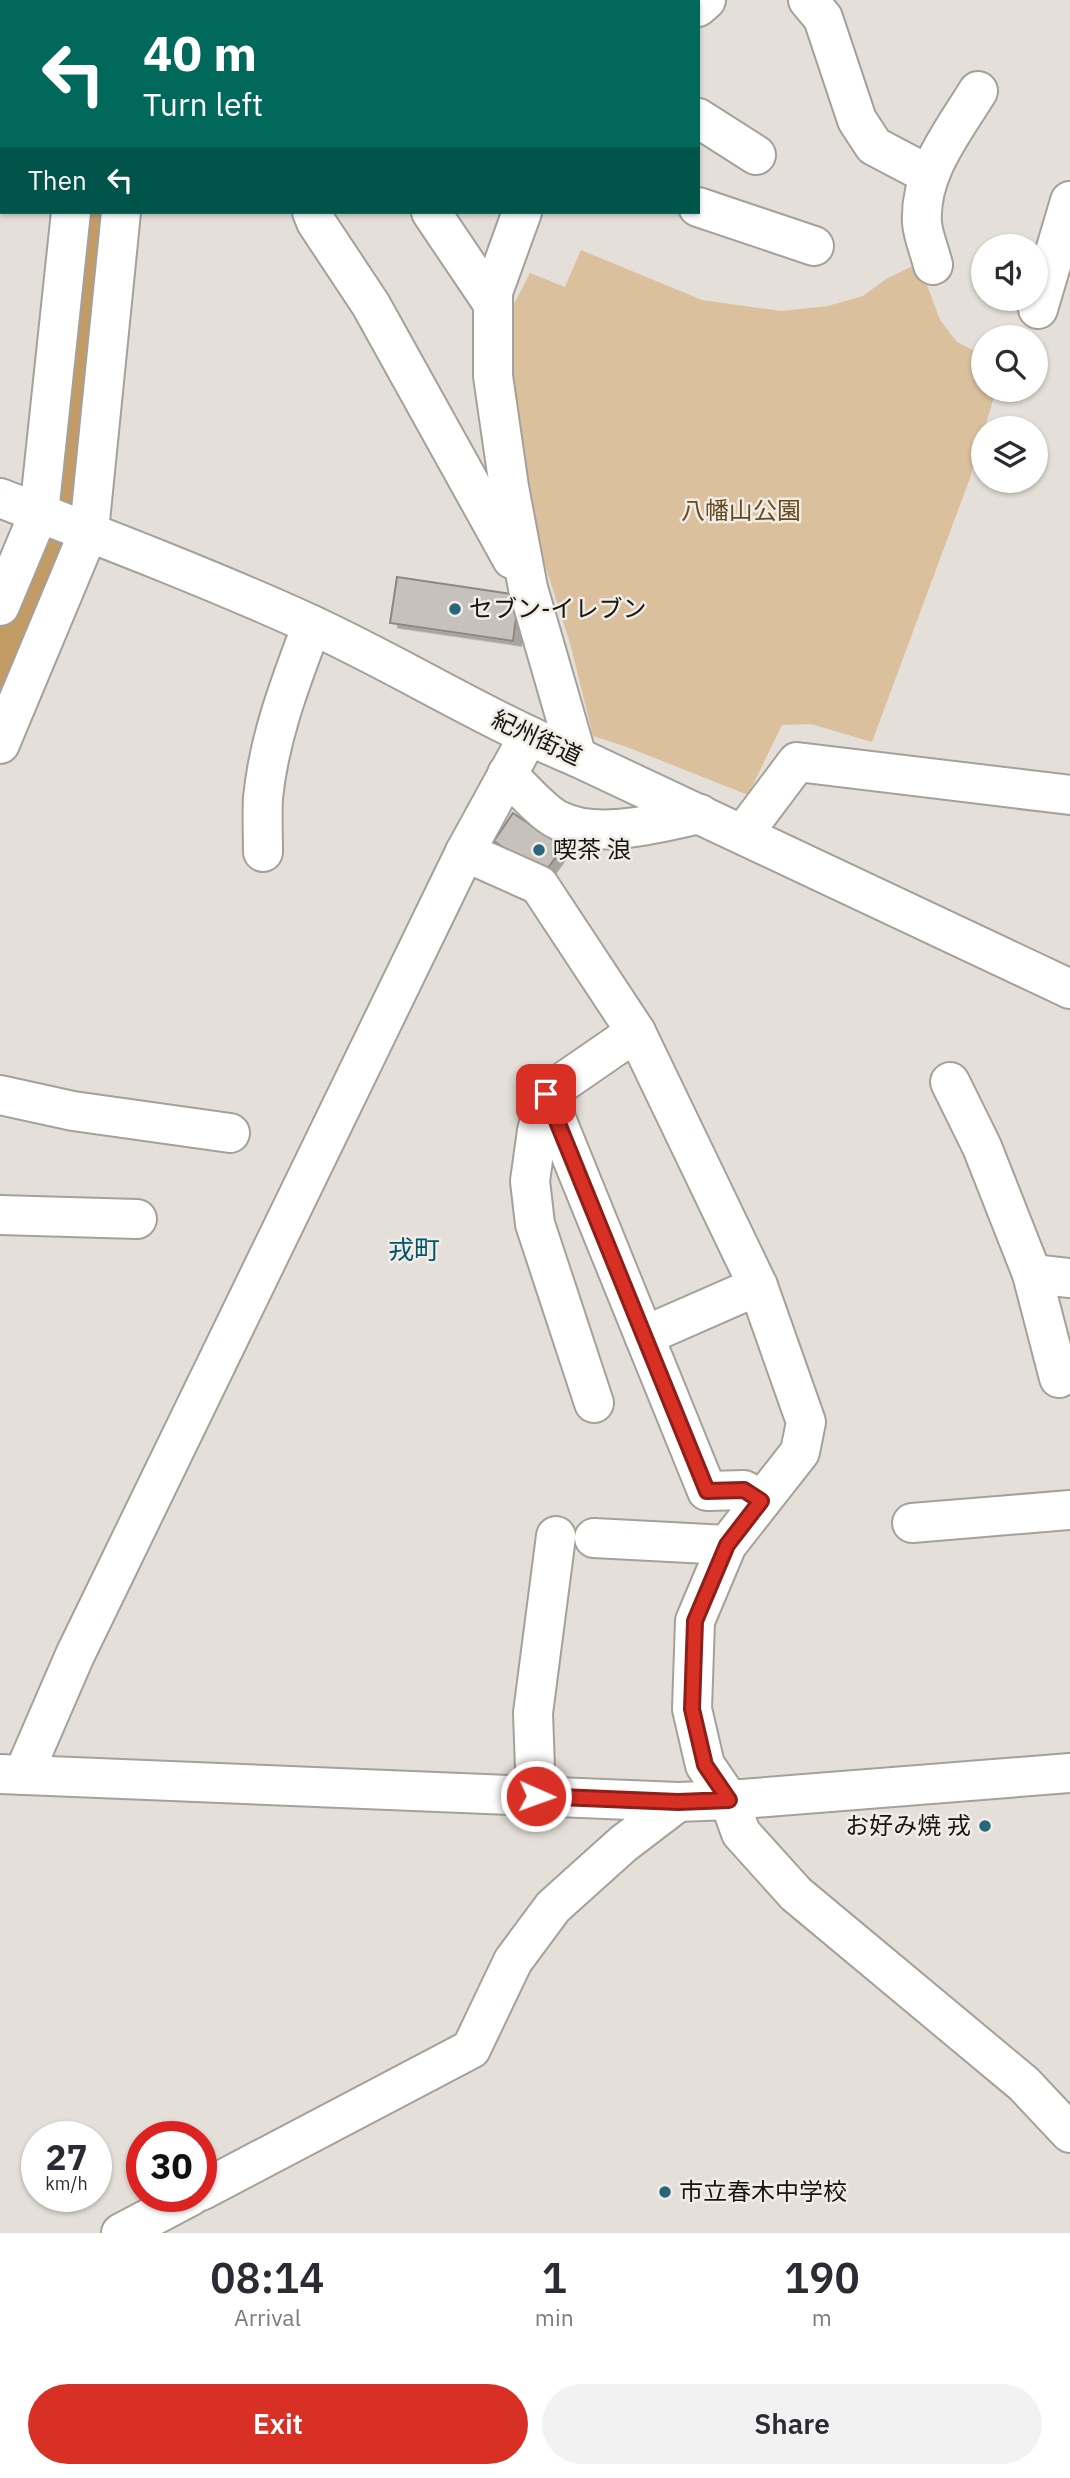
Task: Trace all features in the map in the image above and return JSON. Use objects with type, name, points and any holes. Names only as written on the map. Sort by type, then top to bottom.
[{"type":"street","points":[[808,0],[823,19],[857,120],[874,146],[929,175]]},
{"type":"street","points":[[933,265],[922,224],[925,183],[978,91]]},
{"type":"street","points":[[700,119],[756,155]]},
{"type":"street","points":[[1048,275],[1070,201]]},
{"type":"street","points":[[700,208],[814,246]]},
{"type":"street","points":[[0,606],[62,521],[71,214]]},
{"type":"street","points":[[0,744],[62,521],[121,214]]},
{"type":"street","points":[[313,214],[371,305],[528,588]]},
{"type":"street","points":[[432,214],[493,304]]},
{"type":"street","points":[[521,214],[493,292],[493,376],[509,487],[528,588],[577,757]]},
{"type":"street","name":"紀州街道","points":[[0,498],[312,625],[528,737],[700,814],[1070,989]]},
{"type":"street","points":[[263,852],[263,799],[269,758],[282,705],[312,625]]},
{"type":"street","points":[[528,737],[465,852],[75,1655],[11,1774],[678,1802],[1070,1773]]},
{"type":"street","points":[[743,834],[797,762],[1070,795]]},
{"type":"street","points":[[507,774],[554,818],[580,828],[629,828],[700,814]]},
{"type":"street","points":[[465,852],[539,885],[636,1032],[758,1286],[806,1423],[800,1452],[727,1545],[695,1621],[692,1709],[705,1765],[729,1800],[741,1833],[796,1894],[1024,2084],[1070,2133]]},
{"type":"street","points":[[594,1403],[535,1224],[530,1181],[537,1131],[546,1094],[636,1032]]},
{"type":"street","points":[[950,1083],[982,1147],[1032,1273],[1059,1378]]},
{"type":"street","points":[[546,1094],[707,1491],[744,1490],[761,1501]]},
{"type":"street","points":[[0,1095],[73,1111],[230,1133]]},
{"type":"street","points":[[0,1215],[137,1219]]},
{"type":"street","points":[[1032,1273],[1070,1278]]},
{"type":"street","points":[[644,1336],[758,1286]]},
{"type":"street","points":[[912,1523],[1070,1510]]},
{"type":"street","points":[[536,1796],[533,1713],[556,1536]]},
{"type":"street","points":[[594,1538],[727,1545]]},
{"type":"street","points":[[217,2183],[471,2049],[513,1961],[553,1907],[623,1844],[678,1802]]},
{"type":"street","points":[[121,2233],[161,2212]]},
{"type":"green space","name":"八幡山公園","points":[[581,250],[702,300],[781,311],[828,306],[863,296],[886,279],[919,263],[940,320],[957,342],[971,349],[971,402],[992,402],[988,416],[971,416],[970,478],[872,742],[811,724],[782,725],[748,795],[593,736],[570,643],[538,543],[503,461],[506,330],[514,304],[530,273],[565,287]]},
{"type":"building","name":"セブン-イレブン","points":[[397,577],[519,595],[513,641],[390,623]]},
{"type":"building","points":[[513,813],[563,847],[543,875],[494,841]]},
{"type":"waterway","points":[[0,680],[59,543],[73,493],[99,214]]},
{"type":"place","name":"セブン-イレブン","points":[[455,609]]},
{"type":"place","name":"喫茶 浪","points":[[539,850]]},
{"type":"place","name":"お好み焼 戎","points":[[985,1826]]},
{"type":"place","name":"市立春木中学校","points":[[665,2192]]},
{"type":"district","name":"戎町","points":[[414,1250]]},
{"type":"route","points":[[536,1796],[678,1802],[729,1800],[705,1765],[692,1709],[695,1621],[727,1545],[761,1501],[744,1490],[707,1491],[546,1094]]}]
